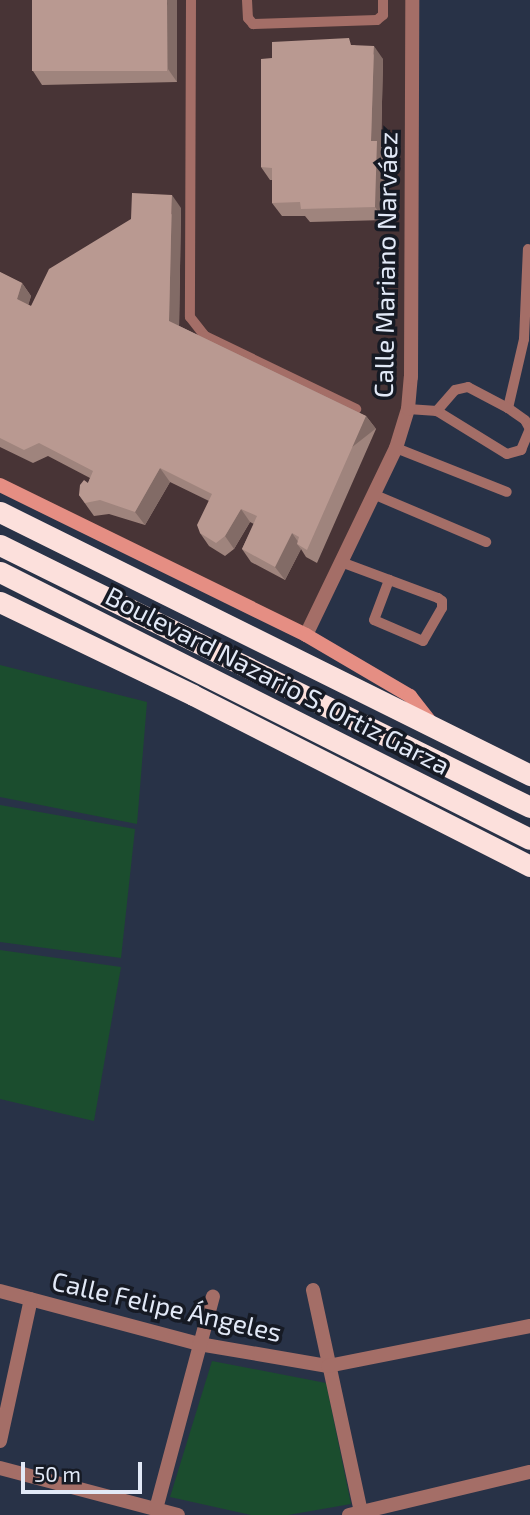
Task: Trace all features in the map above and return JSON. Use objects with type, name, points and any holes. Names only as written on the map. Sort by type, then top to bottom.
[{"type":"highway","points":[[0,512],[530,775]]},
{"type":"highway","name":"Boulevard Nazario S. Ortiz Garza","points":[[0,545],[383,733],[526,798]]},
{"type":"highway","name":"Boulevard Nazario S. Ortiz Garza","points":[[5,575],[530,839]]},
{"type":"highway","points":[[0,602],[193,695],[530,866]]},
{"type":"highway","points":[[193,695],[247,695]]},
{"type":"street","name":"Calle Mariano Narváez","points":[[306,635],[396,448],[408,409],[411,377],[412,0]]},
{"type":"street","points":[[0,485],[306,635],[410,696],[436,729]]},
{"type":"street","points":[[313,1290],[355,1513],[530,1472]]},
{"type":"street","name":"Calle Felipe Ángeles","points":[[0,1291],[199,1344],[328,1366],[530,1326]]},
{"type":"street","points":[[156,1509],[213,1297]]},
{"type":"street","points":[[0,1441],[31,1299]]},
{"type":"street","points":[[0,1468],[178,1515]]},
{"type":"lane","points":[[191,0],[190,317],[205,336],[356,409]]},
{"type":"lane","points":[[247,0],[248,18],[253,24],[377,20],[383,16],[383,0]]},
{"type":"lane","points":[[508,408],[524,339],[528,249]]},
{"type":"lane","points":[[408,409],[437,411],[487,444],[513,454],[521,450],[530,425],[508,408],[468,387],[455,390],[437,411]]},
{"type":"lane","points":[[396,448],[507,492]]},
{"type":"lane","points":[[373,494],[486,542]]},
{"type":"lane","points":[[341,562],[389,580],[442,601],[442,608],[423,641],[374,620],[389,580]]},
{"type":"shaded area","points":[[0,0],[418,0],[407,417],[308,632],[0,480]]},
{"type":"green space","points":[[0,665],[147,702],[137,824],[0,797]]},
{"type":"green space","points":[[0,805],[135,829],[121,958],[0,942]]},
{"type":"green space","points":[[0,950],[121,967],[94,1121],[0,1099]]},
{"type":"green space","points":[[212,1361],[326,1383],[351,1504],[288,1515],[251,1515],[170,1497]]},
{"type":"building","points":[[32,0],[167,0],[167,71],[32,71]]},
{"type":"building","points":[[349,38],[351,45],[374,46],[371,141],[377,141],[375,207],[301,209],[300,202],[272,203],[272,168],[261,167],[261,59],[272,58],[272,42]]},
{"type":"building","points":[[132,193],[172,195],[169,321],[366,416],[307,550],[297,544],[299,537],[292,533],[275,567],[242,549],[257,516],[241,509],[225,536],[216,543],[200,533],[197,525],[212,494],[160,468],[135,512],[100,500],[85,503],[79,495],[80,485],[84,480],[88,483],[93,471],[39,443],[24,450],[0,438],[0,272],[22,283],[17,299],[31,306],[49,269],[131,219]]}]
